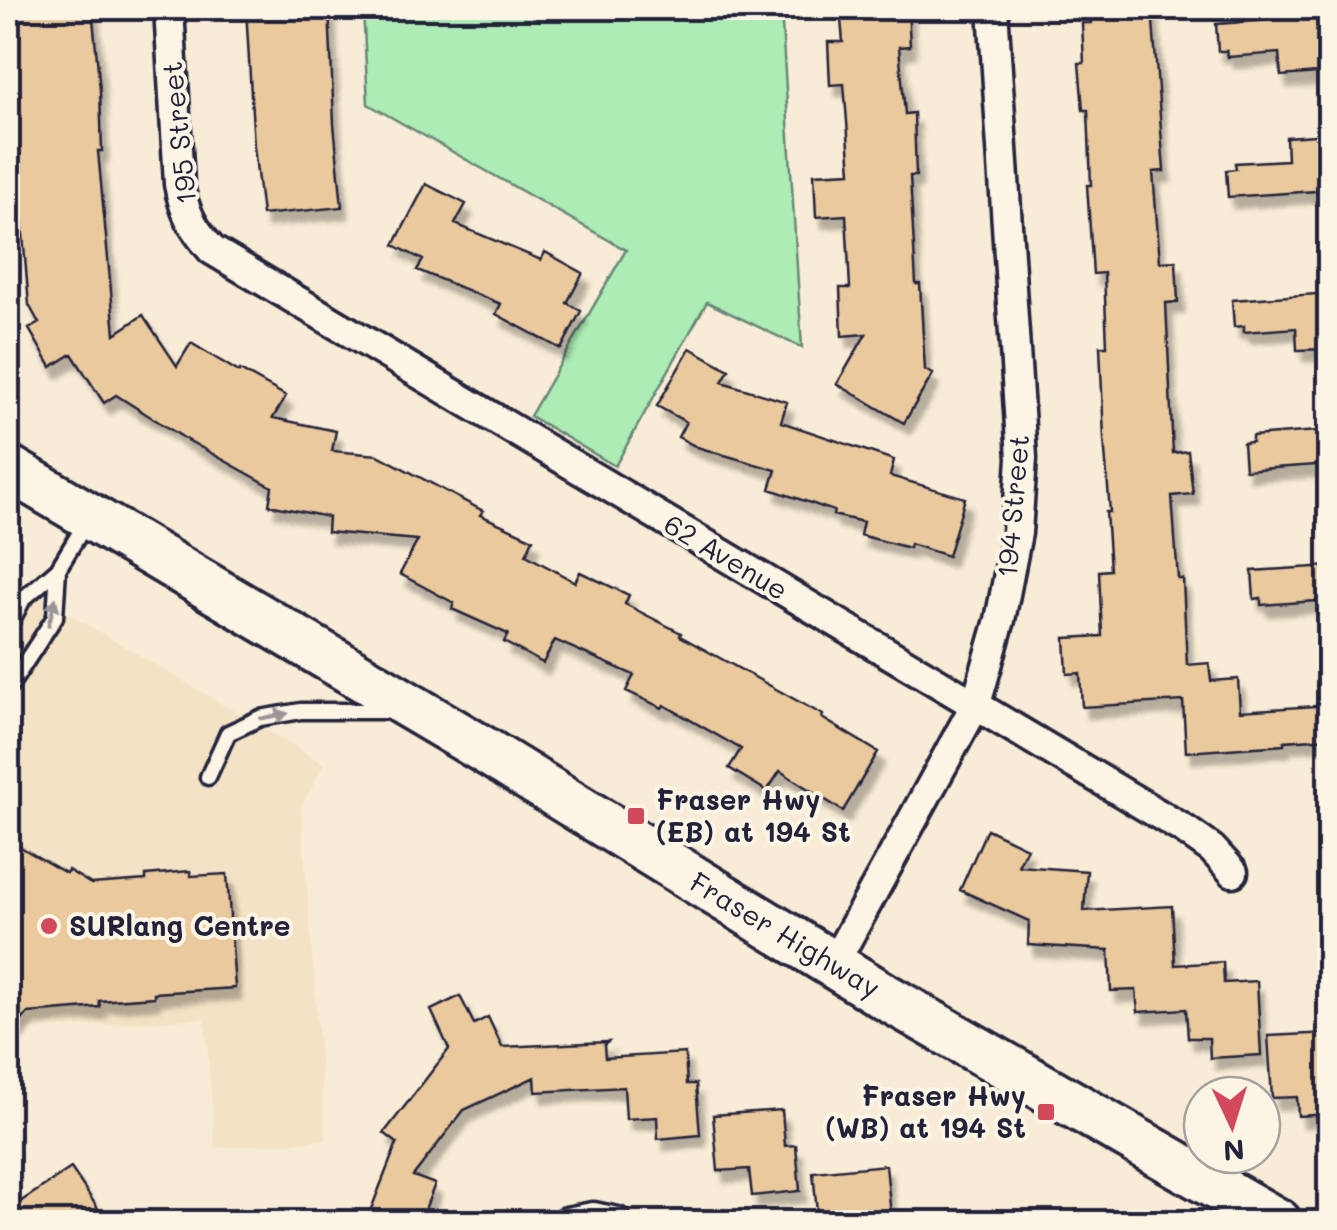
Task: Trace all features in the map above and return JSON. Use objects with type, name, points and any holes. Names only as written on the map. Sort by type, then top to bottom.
[{"type":"main road","name":"Fraser Highway","points":[[8,468],[419,712],[834,966],[1278,1222]]},
{"type":"main road","name":"Fraser Highway","points":[[8,486],[90,516]]},
{"type":"street","name":"195 Street","points":[[168,8],[179,184],[193,229],[212,250]]},
{"type":"street","name":"194 Street","points":[[834,966],[976,704],[1000,620],[1016,534],[1022,458],[993,8]]},
{"type":"street","name":"62 Avenue","points":[[212,250],[1185,830],[1212,849],[1233,872]]},
{"type":"street","points":[[567,1222],[593,1216],[617,1222]]},
{"type":"lane","points":[[8,628],[24,599],[58,570],[90,516]]},
{"type":"lane","points":[[8,689],[55,617],[58,570]]},
{"type":"lane","points":[[208,777],[228,733],[260,718],[300,710],[419,712]]},
{"type":"shaded area","name":"SURlang Centre","points":[[8,578],[324,764],[301,807],[326,1140],[215,1148],[205,1018],[8,1031]]},
{"type":"green space","points":[[363,8],[781,8],[802,348],[707,302],[615,466],[530,416],[626,250],[368,104]]},
{"type":"building","points":[[10,8],[92,8],[100,90],[102,151],[98,151],[115,334],[143,315],[177,366],[191,343],[286,396],[273,418],[336,431],[332,451],[378,455],[483,511],[480,515],[533,539],[526,555],[575,582],[580,572],[629,595],[625,604],[823,715],[822,718],[878,752],[843,811],[780,771],[767,791],[729,768],[741,749],[664,705],[662,708],[626,691],[634,675],[555,640],[543,663],[504,642],[508,634],[452,609],[454,603],[400,574],[418,540],[327,532],[328,517],[269,505],[272,487],[116,395],[104,403],[72,354],[51,367],[29,329],[39,323],[29,305]]},
{"type":"building","points":[[246,8],[329,8],[342,207],[262,215]]},
{"type":"building","points":[[840,8],[908,8],[910,46],[899,47],[905,114],[914,113],[916,176],[910,176],[916,284],[920,284],[925,370],[933,374],[904,423],[837,384],[866,334],[842,336],[840,288],[850,288],[846,215],[816,217],[814,174],[851,172],[844,84],[830,85],[828,42],[843,42]]},
{"type":"building","points":[[1090,8],[1152,8],[1164,171],[1153,172],[1160,262],[1176,261],[1178,302],[1166,303],[1173,453],[1188,451],[1193,494],[1172,496],[1178,579],[1183,579],[1187,665],[1209,663],[1211,681],[1238,679],[1240,711],[1330,705],[1330,738],[1186,752],[1183,701],[1082,707],[1080,673],[1067,674],[1065,638],[1102,636],[1099,571],[1110,570],[1100,346],[1107,346],[1104,273],[1093,274],[1087,185],[1091,185],[1088,110],[1083,110],[1079,63],[1084,63],[1082,23],[1091,23]]},
{"type":"building","points":[[1330,16],[1330,72],[1281,76],[1279,53],[1228,57],[1227,51],[1218,51],[1216,24]]},
{"type":"building","points":[[1330,134],[1330,190],[1228,197],[1226,170],[1236,169],[1235,163],[1287,160],[1286,137]]},
{"type":"building","points":[[426,184],[466,204],[455,224],[541,260],[545,252],[583,273],[567,303],[581,311],[561,349],[496,314],[501,304],[417,270],[423,260],[394,245]]},
{"type":"building","points":[[1330,293],[1330,349],[1297,350],[1296,328],[1244,332],[1244,326],[1234,327],[1232,300]]},
{"type":"building","points":[[690,348],[729,370],[722,382],[787,402],[781,422],[894,460],[890,476],[965,498],[948,556],[860,535],[863,522],[833,515],[834,511],[770,489],[776,470],[697,447],[678,437],[686,422],[657,406]]},
{"type":"building","points":[[1330,430],[1330,464],[1245,470],[1243,443],[1252,442],[1252,436]]},
{"type":"building","points":[[1330,566],[1330,600],[1261,605],[1261,598],[1254,599],[1252,571]]},
{"type":"building","points":[[987,829],[1027,848],[1018,866],[1087,871],[1084,911],[1172,906],[1175,965],[1223,962],[1224,983],[1257,981],[1261,1055],[1210,1058],[1209,1038],[1188,1038],[1186,1009],[1138,1012],[1136,990],[1111,991],[1109,950],[1028,945],[1029,921],[960,890]]},
{"type":"building","points":[[8,840],[91,884],[146,880],[146,875],[190,871],[191,876],[227,874],[235,988],[154,993],[154,997],[99,1001],[100,1007],[28,1013],[8,1037]]},
{"type":"building","points":[[460,996],[474,1024],[488,1017],[502,1047],[608,1042],[604,1045],[605,1058],[685,1053],[687,1084],[696,1084],[700,1135],[658,1139],[657,1117],[626,1119],[624,1087],[536,1092],[535,1077],[464,1110],[413,1176],[435,1184],[420,1222],[366,1222],[397,1143],[384,1133],[449,1049],[431,1010]]},
{"type":"building","points":[[1330,1033],[1330,1114],[1298,1116],[1297,1097],[1282,1098],[1282,1075],[1271,1075],[1268,1036]]},
{"type":"building","points":[[782,1110],[785,1146],[796,1145],[800,1191],[752,1196],[749,1169],[718,1171],[713,1115]]},
{"type":"building","points":[[886,1165],[891,1216],[818,1222],[813,1172]]},
{"type":"building","points":[[71,1168],[107,1222],[8,1222],[8,1210]]},
{"type":"place","name":"Fraser Hwy (EB) at 194 St","points":[[636,816]]},
{"type":"place","name":"SURlang Centre","points":[[49,926]]},
{"type":"place","name":"Fraser Hwy (WB) at 194 St","points":[[1046,1112]]}]
